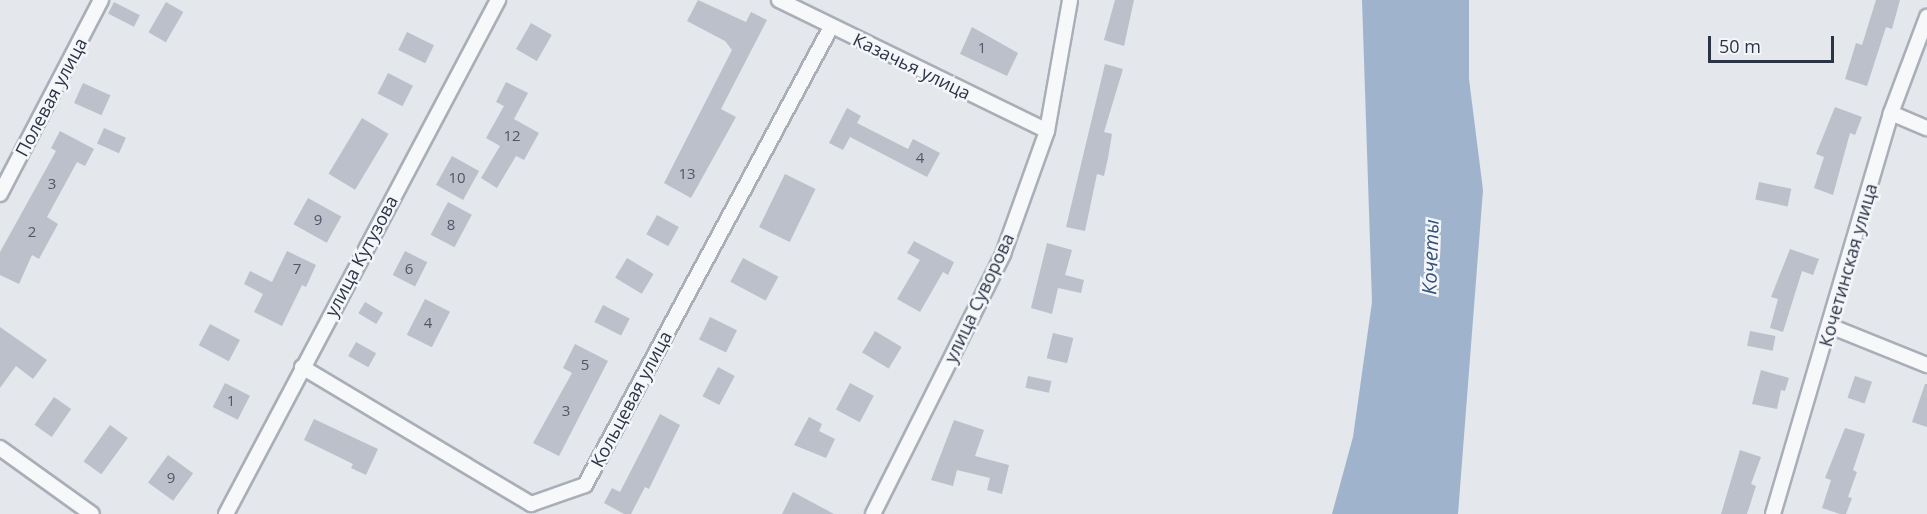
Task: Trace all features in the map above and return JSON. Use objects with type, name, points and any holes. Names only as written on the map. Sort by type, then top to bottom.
[{"type":"street","name":"Полевая улица","points":[[0,194],[101,0]]},
{"type":"street","name":"улица Кутузова","points":[[226,514],[498,0]]},
{"type":"street","name":"Казачья улица","points":[[779,0],[1047,130]]},
{"type":"street","name":"улица Суворова","points":[[873,514],[1003,254],[1047,130],[1070,0]]},
{"type":"street","name":"Кочетинская улица","points":[[1773,514],[1891,113],[1927,17]]},
{"type":"street","name":"Кольцевая улица","points":[[302,367],[531,504],[585,486],[831,27]]},
{"type":"street","points":[[1891,113],[1927,128]]},
{"type":"street","points":[[1830,326],[1927,365]]},
{"type":"street","points":[[0,448],[92,514]]},
{"type":"water","name":"Кочеты","points":[[1362,0],[1469,0],[1469,79],[1483,190],[1458,514],[1332,514],[1353,437],[1372,302]]},
{"type":"building","points":[[698,0],[746,22],[751,12],[767,20],[721,109],[736,117],[691,198],[664,183],[732,50],[725,41],[687,21]]},
{"type":"building","points":[[1115,0],[1134,0],[1124,46],[1104,40]]},
{"type":"building","points":[[1876,0],[1900,0],[1892,29],[1886,27],[1867,86],[1845,79],[1856,43],[1862,45]]},
{"type":"building","points":[[114,2],[140,15],[134,27],[108,14]]},
{"type":"building","points":[[166,2],[183,12],[166,42],[148,32]]},
{"type":"building","points":[[531,23],[552,35],[537,61],[516,49]]},
{"type":"building","points":[[972,27],[1018,53],[1007,76],[960,54]]},
{"type":"building","points":[[407,32],[434,45],[425,63],[398,50]]},
{"type":"building","points":[[1105,64],[1123,69],[1104,132],[1112,134],[1104,176],[1097,174],[1085,231],[1066,227]]},
{"type":"building","points":[[388,73],[413,86],[403,106],[378,93]]},
{"type":"building","points":[[506,82],[528,93],[514,119],[539,133],[524,160],[516,156],[497,188],[481,178],[500,146],[486,138],[504,106],[496,102]]},
{"type":"building","points":[[83,83],[110,95],[101,115],[74,103]]},
{"type":"building","points":[[1835,107],[1862,117],[1855,135],[1850,133],[1833,195],[1814,188],[1824,157],[1816,154]]},
{"type":"building","points":[[847,108],[861,116],[857,123],[908,149],[913,139],[940,153],[927,177],[850,137],[843,150],[829,143]]},
{"type":"building","points":[[362,118],[389,134],[355,190],[329,174]]},
{"type":"building","points":[[104,128],[126,138],[119,153],[97,144]]},
{"type":"building","points":[[60,131],[94,149],[85,166],[77,162],[47,217],[58,224],[39,259],[32,255],[19,284],[0,275],[0,252],[56,151],[51,148]]},
{"type":"building","points":[[452,156],[479,171],[463,200],[436,185]]},
{"type":"building","points":[[785,174],[816,189],[790,242],[759,227]]},
{"type":"building","points":[[1759,182],[1791,189],[1788,206],[1755,200]]},
{"type":"building","points":[[308,198],[341,216],[327,243],[293,224]]},
{"type":"building","points":[[448,202],[472,215],[454,247],[431,235]]},
{"type":"building","points":[[657,215],[679,227],[668,246],[646,234]]},
{"type":"building","points":[[914,241],[954,262],[948,275],[943,272],[920,312],[897,299],[920,260],[907,253]]},
{"type":"building","points":[[1047,243],[1072,250],[1065,275],[1084,280],[1081,293],[1058,288],[1052,314],[1031,308]]},
{"type":"building","points":[[1790,249],[1819,259],[1813,275],[1802,271],[1783,332],[1770,328],[1778,299],[1771,297]]},
{"type":"building","points":[[287,251],[316,265],[306,287],[302,285],[282,326],[254,312],[263,294],[244,284],[250,271],[272,282]]},
{"type":"building","points":[[405,251],[427,262],[415,286],[393,275]]},
{"type":"building","points":[[627,258],[654,274],[642,294],[615,278]]},
{"type":"building","points":[[743,258],[778,277],[766,301],[730,282]]},
{"type":"building","points":[[425,299],[450,312],[432,347],[407,335]]},
{"type":"building","points":[[365,302],[383,313],[376,324],[358,313]]},
{"type":"building","points":[[603,305],[630,319],[621,336],[594,322]]},
{"type":"building","points":[[710,317],[737,330],[726,353],[699,339]]},
{"type":"building","points":[[210,324],[240,340],[229,361],[199,345]]},
{"type":"building","points":[[0,327],[47,360],[33,379],[16,366],[0,388]]},
{"type":"building","points":[[875,331],[902,347],[889,368],[862,352]]},
{"type":"building","points":[[1750,331],[1776,336],[1773,351],[1747,346]]},
{"type":"building","points":[[1053,333],[1073,338],[1067,363],[1047,358]]},
{"type":"building","points":[[356,342],[376,353],[368,367],[348,356]]},
{"type":"building","points":[[575,344],[608,361],[559,456],[533,443],[572,373],[563,368]]},
{"type":"building","points":[[718,367],[735,376],[719,405],[703,396]]},
{"type":"building","points":[[1761,370],[1789,378],[1785,391],[1781,390],[1777,409],[1752,404]]},
{"type":"building","points":[[1028,376],[1051,381],[1049,393],[1026,388]]},
{"type":"building","points":[[1855,376],[1872,382],[1865,404],[1848,398]]},
{"type":"building","points":[[225,383],[250,396],[238,420],[213,407]]},
{"type":"building","points":[[850,383],[874,396],[860,422],[836,409]]},
{"type":"building","points":[[1925,384],[1927,384],[1927,427],[1912,422]]},
{"type":"building","points":[[54,397],[71,409],[52,437],[34,425]]},
{"type":"building","points":[[660,414],[680,425],[649,489],[645,487],[631,514],[624,514],[604,503],[612,488],[620,492]]},
{"type":"building","points":[[809,417],[822,424],[819,431],[835,439],[826,458],[794,445]]},
{"type":"building","points":[[314,419],[378,449],[366,475],[351,468],[353,464],[304,440]]},
{"type":"building","points":[[954,420],[984,430],[975,456],[1009,465],[1002,494],[987,490],[990,478],[957,470],[953,486],[931,480]]},
{"type":"building","points":[[110,425],[128,438],[101,474],[84,461]]},
{"type":"building","points":[[1845,428],[1865,434],[1853,470],[1857,472],[1848,497],[1852,498],[1846,514],[1840,514],[1822,508],[1831,480],[1825,478]]},
{"type":"building","points":[[1740,450],[1761,457],[1751,484],[1756,486],[1747,514],[1721,514]]},
{"type":"building","points":[[168,455],[193,473],[173,501],[148,483]]},
{"type":"building","points":[[793,492],[834,514],[782,514]]}]
